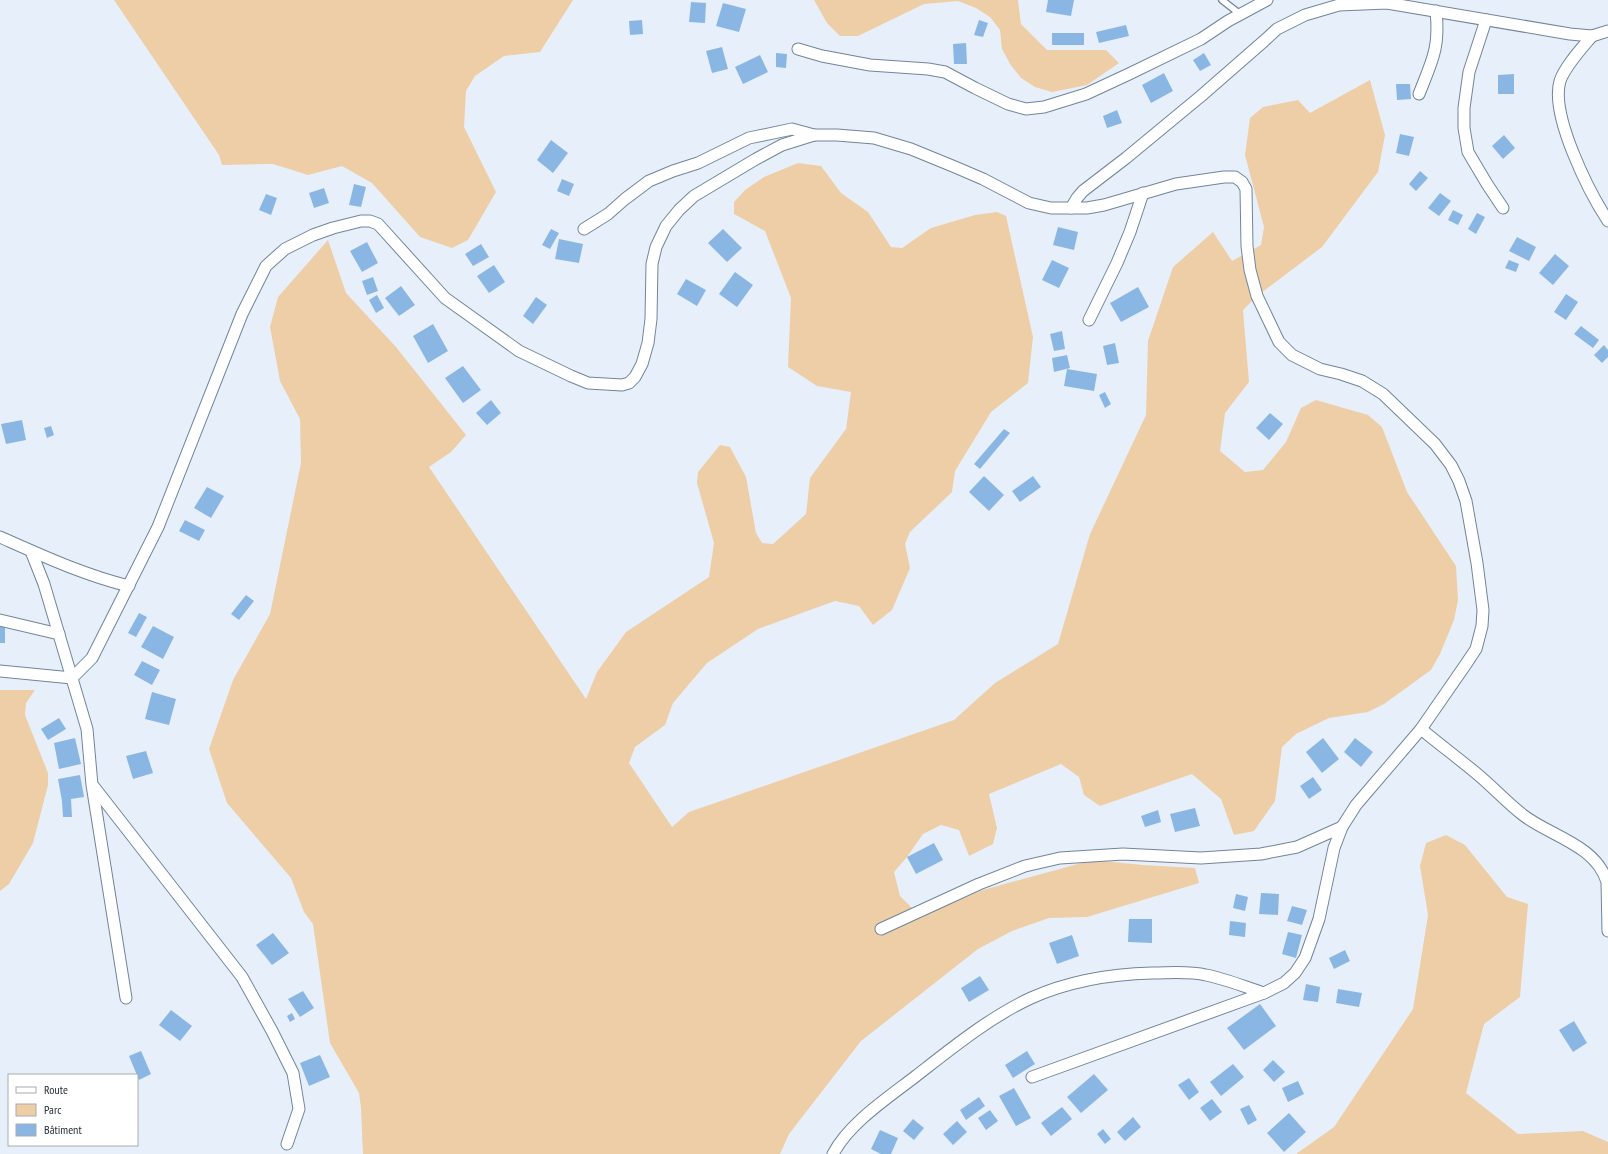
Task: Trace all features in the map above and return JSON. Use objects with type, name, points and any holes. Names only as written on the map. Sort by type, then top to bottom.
[{"type":"street","points":[[798,49],[822,56],[870,65],[928,68],[945,72],[1008,104],[1026,109],[1044,108],[1078,97],[1129,74],[1201,38],[1240,14],[1267,0]]},
{"type":"street","points":[[1071,208],[1083,191],[1126,158],[1201,96],[1277,30],[1305,15],[1321,9],[1386,2],[1436,12],[1570,34],[1592,36],[1608,31]]},
{"type":"street","points":[[1419,94],[1435,54],[1437,38],[1436,12]]},
{"type":"street","points":[[1486,20],[1470,72],[1464,108],[1465,136],[1468,152],[1503,208]]},
{"type":"street","points":[[1592,36],[1570,63],[1560,81],[1558,103],[1570,144],[1588,185],[1608,221]]},
{"type":"street","points":[[584,229],[608,214],[649,181],[698,163],[749,138],[792,129],[814,135]]},
{"type":"street","points":[[72,678],[92,658],[158,527],[242,314],[266,266],[273,258],[285,249],[313,235],[332,228],[361,221],[370,221],[378,224],[445,298],[519,351],[588,383],[622,385],[629,383],[632,380],[642,364],[648,343],[651,319],[652,264],[656,246],[666,226],[679,210],[694,196],[782,145],[814,135],[837,134],[874,138],[911,149],[983,179],[1030,203],[1051,208],[1086,208],[1104,205],[1176,184],[1224,176],[1235,177],[1242,182],[1246,189],[1250,270],[1257,296],[1279,342],[1292,355],[1320,369],[1362,381],[1383,394],[1435,444],[1459,481],[1466,500],[1477,563],[1483,610],[1482,626],[1476,649],[1421,729],[1356,805],[1342,828],[1334,848],[1319,919],[1305,958],[1295,973],[1284,983],[1264,993],[1032,1077]]},
{"type":"street","points":[[1089,320],[1117,263],[1130,232],[1143,193]]},
{"type":"street","points":[[0,537],[61,565],[88,575],[129,586]]},
{"type":"street","points":[[31,551],[44,584],[87,729],[92,785],[126,998]]},
{"type":"street","points":[[0,620],[59,634]]},
{"type":"street","points":[[0,671],[72,678]]},
{"type":"street","points":[[1421,729],[1476,773],[1524,816],[1583,851],[1598,865],[1606,876],[1607,882],[1608,931]]},
{"type":"street","points":[[92,785],[242,977],[272,1031],[293,1073],[299,1109],[287,1144]]},
{"type":"street","points":[[881,929],[979,884],[1025,866],[1060,858],[1123,854],[1201,858],[1261,854],[1297,847],[1342,828]]},
{"type":"street","points":[[833,1154],[853,1128],[873,1109],[961,1042],[1006,1012],[1031,998],[1052,990],[1103,977],[1132,974],[1169,973],[1205,974],[1264,993]]},
{"type":"lane","points":[[1222,0],[1240,14]]},
{"type":"green space","points":[[114,0],[573,0],[540,52],[504,56],[475,76],[466,91],[464,127],[496,192],[468,240],[452,248],[420,237],[372,183],[342,166],[308,175],[273,164],[222,165],[219,155]]},
{"type":"green space","points":[[814,0],[1018,0],[1021,24],[1047,50],[1106,50],[1119,63],[1087,85],[1052,92],[1035,87],[1021,78],[1010,64],[1002,49],[1000,30],[990,17],[976,8],[958,1],[924,4],[858,36],[840,36],[827,23]]},
{"type":"green space","points":[[1370,80],[1385,135],[1378,172],[1322,247],[1257,296],[1243,310],[1249,382],[1225,413],[1220,451],[1245,472],[1263,470],[1286,442],[1301,408],[1316,400],[1368,415],[1382,427],[1407,492],[1456,566],[1458,600],[1454,620],[1440,654],[1431,670],[1384,704],[1368,712],[1329,718],[1296,734],[1282,747],[1275,801],[1254,831],[1234,835],[1221,799],[1192,774],[1100,806],[1084,795],[1079,777],[1061,764],[989,794],[997,828],[993,844],[969,856],[959,830],[941,825],[923,834],[907,857],[894,872],[900,896],[913,909],[933,911],[983,890],[1092,860],[1195,868],[1199,883],[1087,917],[1049,918],[1012,931],[978,949],[861,1041],[789,1134],[780,1154],[363,1154],[359,1093],[330,1043],[313,924],[304,912],[291,878],[227,803],[209,749],[233,680],[270,614],[301,463],[300,419],[280,381],[270,327],[278,297],[328,240],[346,293],[396,347],[466,435],[451,452],[429,467],[586,699],[597,672],[626,632],[709,577],[714,543],[697,483],[698,472],[720,445],[730,447],[746,477],[756,533],[762,543],[773,544],[806,514],[810,478],[846,429],[851,392],[817,386],[788,367],[791,298],[765,231],[734,214],[734,202],[745,190],[764,177],[798,163],[821,166],[841,193],[868,212],[891,247],[902,248],[931,228],[975,215],[997,212],[1006,216],[1033,337],[1028,383],[991,412],[955,471],[952,492],[910,532],[905,544],[910,568],[892,610],[873,625],[859,606],[835,601],[758,629],[707,663],[673,703],[665,725],[635,747],[629,763],[672,827],[689,812],[954,720],[995,683],[1058,644],[1090,534],[1146,415],[1148,341],[1173,267],[1213,232],[1232,261],[1261,245],[1264,227],[1245,155],[1250,118],[1263,107],[1298,100],[1310,113]]},
{"type":"green space","points":[[0,690],[35,690],[26,703],[25,715],[48,773],[48,785],[33,843],[9,884],[0,891]]},
{"type":"green space","points":[[1446,835],[1465,845],[1507,897],[1528,904],[1520,997],[1484,1024],[1466,1093],[1518,1134],[1583,1131],[1608,1142],[1608,1154],[1296,1154],[1334,1127],[1413,1009],[1428,915],[1420,866],[1426,843]]},
{"type":"building","points":[[1048,0],[1074,0],[1071,16],[1046,12]]},
{"type":"building","points":[[691,2],[706,3],[705,23],[689,22]]},
{"type":"building","points":[[723,3],[746,9],[739,32],[716,26]]},
{"type":"building","points":[[642,20],[643,34],[630,35],[629,21]]},
{"type":"building","points":[[979,20],[988,23],[983,37],[974,35]]},
{"type":"building","points":[[1126,25],[1129,36],[1099,43],[1096,32]]},
{"type":"building","points":[[1052,33],[1084,33],[1084,45],[1052,45]]},
{"type":"building","points":[[966,43],[967,64],[954,64],[953,44]]},
{"type":"building","points":[[722,47],[728,69],[712,73],[706,51]]},
{"type":"building","points":[[776,53],[787,54],[786,68],[776,67]]},
{"type":"building","points":[[1204,53],[1211,65],[1200,71],[1193,60]]},
{"type":"building","points":[[760,55],[768,72],[743,84],[735,67]]},
{"type":"building","points":[[1164,73],[1173,91],[1151,103],[1142,85]]},
{"type":"building","points":[[1514,74],[1514,94],[1498,94],[1498,75]]},
{"type":"building","points":[[1396,84],[1410,84],[1411,99],[1397,100]]},
{"type":"building","points":[[1117,110],[1122,123],[1107,128],[1103,116]]},
{"type":"building","points":[[1400,134],[1414,137],[1409,156],[1396,153]]},
{"type":"building","points":[[1504,135],[1515,148],[1503,159],[1492,146]]},
{"type":"building","points":[[551,140],[568,153],[553,173],[537,160]]},
{"type":"building","points":[[1420,171],[1428,178],[1416,191],[1409,184]]},
{"type":"building","points":[[562,179],[574,184],[569,196],[557,191]]},
{"type":"building","points":[[354,184],[366,187],[361,207],[349,205]]},
{"type":"building","points":[[324,188],[329,203],[314,208],[309,193]]},
{"type":"building","points":[[1440,193],[1451,201],[1439,216],[1428,208]]},
{"type":"building","points":[[266,194],[277,198],[271,215],[259,210]]},
{"type":"building","points":[[1453,210],[1463,215],[1458,225],[1448,220]]},
{"type":"building","points":[[1477,213],[1485,217],[1476,234],[1468,229]]},
{"type":"building","points":[[1058,227],[1078,232],[1074,250],[1053,245]]},
{"type":"building","points":[[551,229],[559,233],[550,249],[542,245]]},
{"type":"building","points":[[723,229],[742,248],[727,262],[708,243]]},
{"type":"building","points":[[1517,237],[1536,247],[1529,261],[1509,251]]},
{"type":"building","points":[[559,239],[583,244],[579,263],[555,259]]},
{"type":"building","points":[[367,242],[378,263],[362,272],[350,251]]},
{"type":"building","points":[[481,244],[489,257],[473,266],[465,254]]},
{"type":"building","points":[[1555,254],[1569,266],[1553,285],[1539,273]]},
{"type":"building","points":[[1052,260],[1069,268],[1059,288],[1042,280]]},
{"type":"building","points":[[1509,260],[1519,264],[1516,272],[1505,268]]},
{"type":"building","points":[[494,265],[505,282],[489,293],[477,276]]},
{"type":"building","points":[[735,272],[753,285],[737,307],[719,294]]},
{"type":"building","points":[[373,277],[378,291],[367,295],[362,281]]},
{"type":"building","points":[[686,279],[706,290],[697,306],[677,294]]},
{"type":"building","points":[[401,286],[415,305],[399,316],[385,298]]},
{"type":"building","points":[[1138,287],[1149,307],[1121,322],[1110,303]]},
{"type":"building","points":[[1566,294],[1578,302],[1566,320],[1554,312]]},
{"type":"building","points":[[377,295],[384,308],[376,313],[369,300]]},
{"type":"building","points":[[536,297],[547,305],[533,324],[523,316]]},
{"type":"building","points":[[433,324],[448,351],[428,363],[413,336]]},
{"type":"building","points":[[1581,326],[1599,340],[1593,348],[1574,334]]},
{"type":"building","points":[[1062,331],[1065,349],[1054,351],[1050,334]]},
{"type":"building","points":[[1115,343],[1119,363],[1107,365],[1103,346]]},
{"type":"building","points":[[1604,345],[1608,350],[1608,357],[1602,363],[1594,355]]},
{"type":"building","points":[[1067,355],[1070,368],[1054,372],[1052,358]]},
{"type":"building","points":[[463,366],[481,390],[463,403],[445,378]]},
{"type":"building","points":[[1067,369],[1097,374],[1094,391],[1064,386]]},
{"type":"building","points":[[1105,392],[1111,404],[1105,408],[1099,395]]},
{"type":"building","points":[[491,400],[501,413],[487,425],[476,413]]},
{"type":"building","points":[[1270,413],[1283,424],[1269,440],[1256,428]]},
{"type":"building","points":[[22,420],[26,440],[6,444],[1,424]]},
{"type":"building","points":[[51,426],[54,435],[47,438],[44,428]]},
{"type":"building","points":[[1004,429],[1010,433],[980,469],[974,464]]},
{"type":"building","points":[[984,476],[1004,495],[989,511],[969,492]]},
{"type":"building","points":[[1033,476],[1041,487],[1020,502],[1012,491]]},
{"type":"building","points":[[207,487],[224,496],[211,518],[194,508]]},
{"type":"building","points":[[185,520],[205,530],[199,541],[179,531]]},
{"type":"building","points":[[246,595],[254,601],[239,620],[231,614]]},
{"type":"building","points":[[139,613],[147,617],[136,637],[128,633]]},
{"type":"building","points":[[153,626],[174,637],[163,659],[141,647]]},
{"type":"building","points":[[0,627],[5,627],[5,643],[0,643]]},
{"type":"building","points":[[142,661],[160,670],[152,685],[134,675]]},
{"type":"building","points":[[152,692],[176,699],[169,725],[145,719]]},
{"type":"building","points":[[59,718],[66,729],[48,740],[41,729]]},
{"type":"building","points":[[75,738],[81,764],[59,769],[54,743]]},
{"type":"building","points":[[1323,738],[1339,759],[1322,773],[1306,752]]},
{"type":"building","points":[[1355,738],[1373,752],[1361,767],[1344,752]]},
{"type":"building","points":[[146,751],[153,773],[133,779],[126,756]]},
{"type":"building","points":[[80,775],[84,797],[71,799],[72,817],[63,817],[58,779]]},
{"type":"building","points":[[1313,777],[1322,790],[1309,799],[1300,786]]},
{"type":"building","points":[[1195,808],[1200,826],[1175,832],[1170,814]]},
{"type":"building","points":[[1158,810],[1161,822],[1145,827],[1141,816]]},
{"type":"building","points":[[934,843],[943,860],[916,874],[907,857]]},
{"type":"building","points":[[1261,893],[1279,894],[1278,915],[1259,914]]},
{"type":"building","points":[[1236,894],[1248,897],[1245,911],[1233,908]]},
{"type":"building","points":[[1292,906],[1307,910],[1302,925],[1287,921]]},
{"type":"building","points":[[1129,919],[1152,919],[1152,943],[1128,942]]},
{"type":"building","points":[[1230,921],[1246,923],[1245,937],[1229,935]]},
{"type":"building","points":[[1288,932],[1302,935],[1296,958],[1282,954]]},
{"type":"building","points":[[273,933],[289,953],[272,965],[256,945]]},
{"type":"building","points":[[1072,935],[1079,956],[1057,964],[1049,943]]},
{"type":"building","points":[[1345,950],[1350,961],[1334,969],[1329,958]]},
{"type":"building","points":[[980,976],[989,990],[969,1002],[961,988]]},
{"type":"building","points":[[1306,984],[1320,987],[1318,1002],[1303,1000]]},
{"type":"building","points":[[1338,989],[1362,993],[1359,1007],[1336,1003]]},
{"type":"building","points":[[303,991],[314,1008],[300,1017],[288,999]]},
{"type":"building","points":[[1260,1004],[1276,1026],[1244,1050],[1227,1028]]},
{"type":"building","points":[[171,1010],[192,1026],[180,1041],[159,1025]]},
{"type":"building","points":[[292,1013],[295,1019],[290,1022],[287,1016]]},
{"type":"building","points":[[1574,1021],[1587,1043],[1573,1052],[1559,1030]]},
{"type":"building","points":[[141,1051],[151,1074],[139,1080],[138,1074],[136,1074],[129,1056]]},
{"type":"building","points":[[1027,1051],[1035,1064],[1013,1078],[1005,1065]]},
{"type":"building","points":[[320,1055],[330,1077],[309,1086],[300,1063]]},
{"type":"building","points":[[1273,1060],[1285,1072],[1274,1082],[1263,1070]]},
{"type":"building","points":[[1233,1064],[1244,1077],[1221,1096],[1210,1082]]},
{"type":"building","points":[[1094,1074],[1108,1090],[1081,1113],[1067,1097]]},
{"type":"building","points":[[1189,1078],[1199,1092],[1189,1100],[1178,1085]]},
{"type":"building","points":[[1298,1081],[1304,1094],[1288,1102],[1282,1088]]},
{"type":"building","points":[[1014,1088],[1031,1118],[1016,1126],[999,1096]]},
{"type":"building","points":[[979,1097],[985,1106],[966,1120],[960,1110]]},
{"type":"building","points":[[1212,1099],[1222,1112],[1210,1121],[1200,1108]]},
{"type":"building","points":[[1249,1105],[1257,1120],[1248,1125],[1240,1109]]},
{"type":"building","points":[[1062,1107],[1072,1119],[1051,1136],[1041,1123]]},
{"type":"building","points":[[990,1110],[998,1121],[986,1130],[978,1118]]},
{"type":"building","points":[[1289,1113],[1306,1132],[1284,1152],[1267,1133]]},
{"type":"building","points":[[1133,1117],[1141,1127],[1125,1141],[1117,1132]]},
{"type":"building","points":[[913,1119],[924,1128],[914,1140],[903,1131]]},
{"type":"building","points":[[957,1121],[967,1132],[953,1145],[943,1134]]},
{"type":"building","points":[[1103,1129],[1111,1139],[1105,1144],[1097,1134]]},
{"type":"building","points":[[880,1130],[898,1138],[891,1154],[881,1154],[871,1149]]}]
